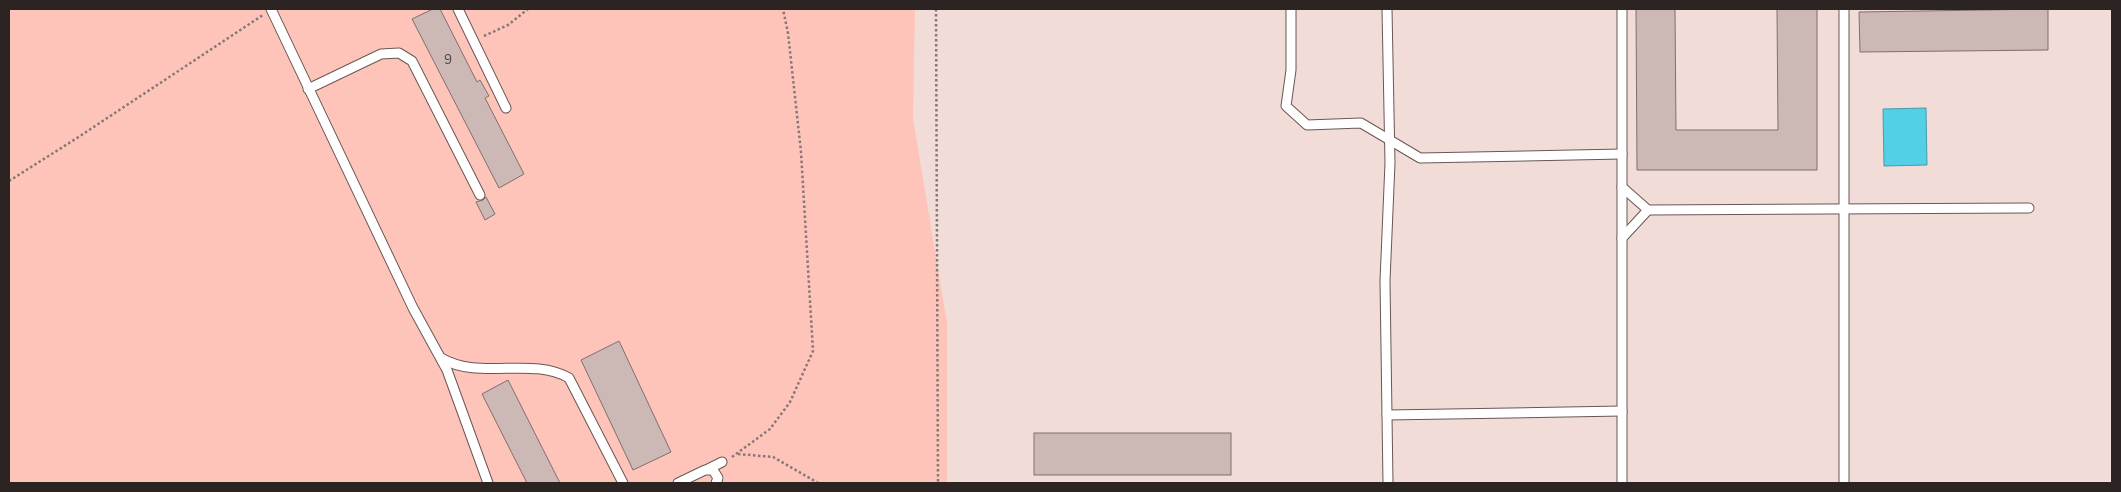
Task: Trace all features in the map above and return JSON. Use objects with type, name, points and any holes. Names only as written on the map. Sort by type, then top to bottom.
[{"type":"lane","points":[[271,9],[413,308],[441,358],[456,392],[488,483]]},
{"type":"lane","points":[[458,9],[506,108]]},
{"type":"lane","points":[[1291,9],[1291,70],[1286,106],[1307,125],[1361,123],[1390,142],[1420,158],[1622,154]]},
{"type":"lane","points":[[1387,9],[1390,142],[1385,281],[1388,483]]},
{"type":"lane","points":[[1622,9],[1622,483]]},
{"type":"lane","points":[[1844,9],[1844,483]]},
{"type":"lane","points":[[308,89],[381,54],[399,53],[412,61],[480,195]]},
{"type":"lane","points":[[1622,187],[1648,210],[2029,208]]},
{"type":"lane","points":[[1622,238],[1648,210]]},
{"type":"lane","points":[[441,358],[454,366],[468,369],[542,371],[562,374],[568,378],[623,483]]},
{"type":"lane","points":[[1387,415],[1622,411]]},
{"type":"lane","points":[[678,483],[722,462]]},
{"type":"lane","points":[[705,470],[716,472],[716,483]]},
{"type":"path","points":[[9,181],[271,9]]},
{"type":"path","points":[[474,41],[508,25],[528,9]]},
{"type":"path","points":[[722,462],[737,454],[770,429],[790,402],[813,351],[801,152],[788,33],[783,9]]},
{"type":"path","points":[[936,9],[938,483]]},
{"type":"path","points":[[737,454],[773,457],[818,483]]},
{"type":"shaded area","points":[[9,9],[915,9],[913,119],[947,323],[947,483],[9,483]]},
{"type":"water","points":[[1926,108],[1927,165],[1884,166],[1883,109]]},
{"type":"building","points":[[433,9],[440,9],[477,82],[480,80],[489,96],[485,98],[524,174],[499,188],[412,19]]},
{"type":"building","points":[[1636,9],[1675,9],[1676,130],[1778,130],[1777,9],[1817,9],[1817,170],[1637,170]]},
{"type":"building","points":[[2048,9],[2048,50],[1860,52],[1859,12]]},
{"type":"building","points":[[486,197],[495,214],[485,220],[476,202]]},
{"type":"building","points":[[619,341],[671,452],[633,470],[581,360]]},
{"type":"building","points":[[508,380],[560,483],[527,483],[482,394]]},
{"type":"building","points":[[1034,433],[1231,433],[1231,475],[1034,475]]}]
